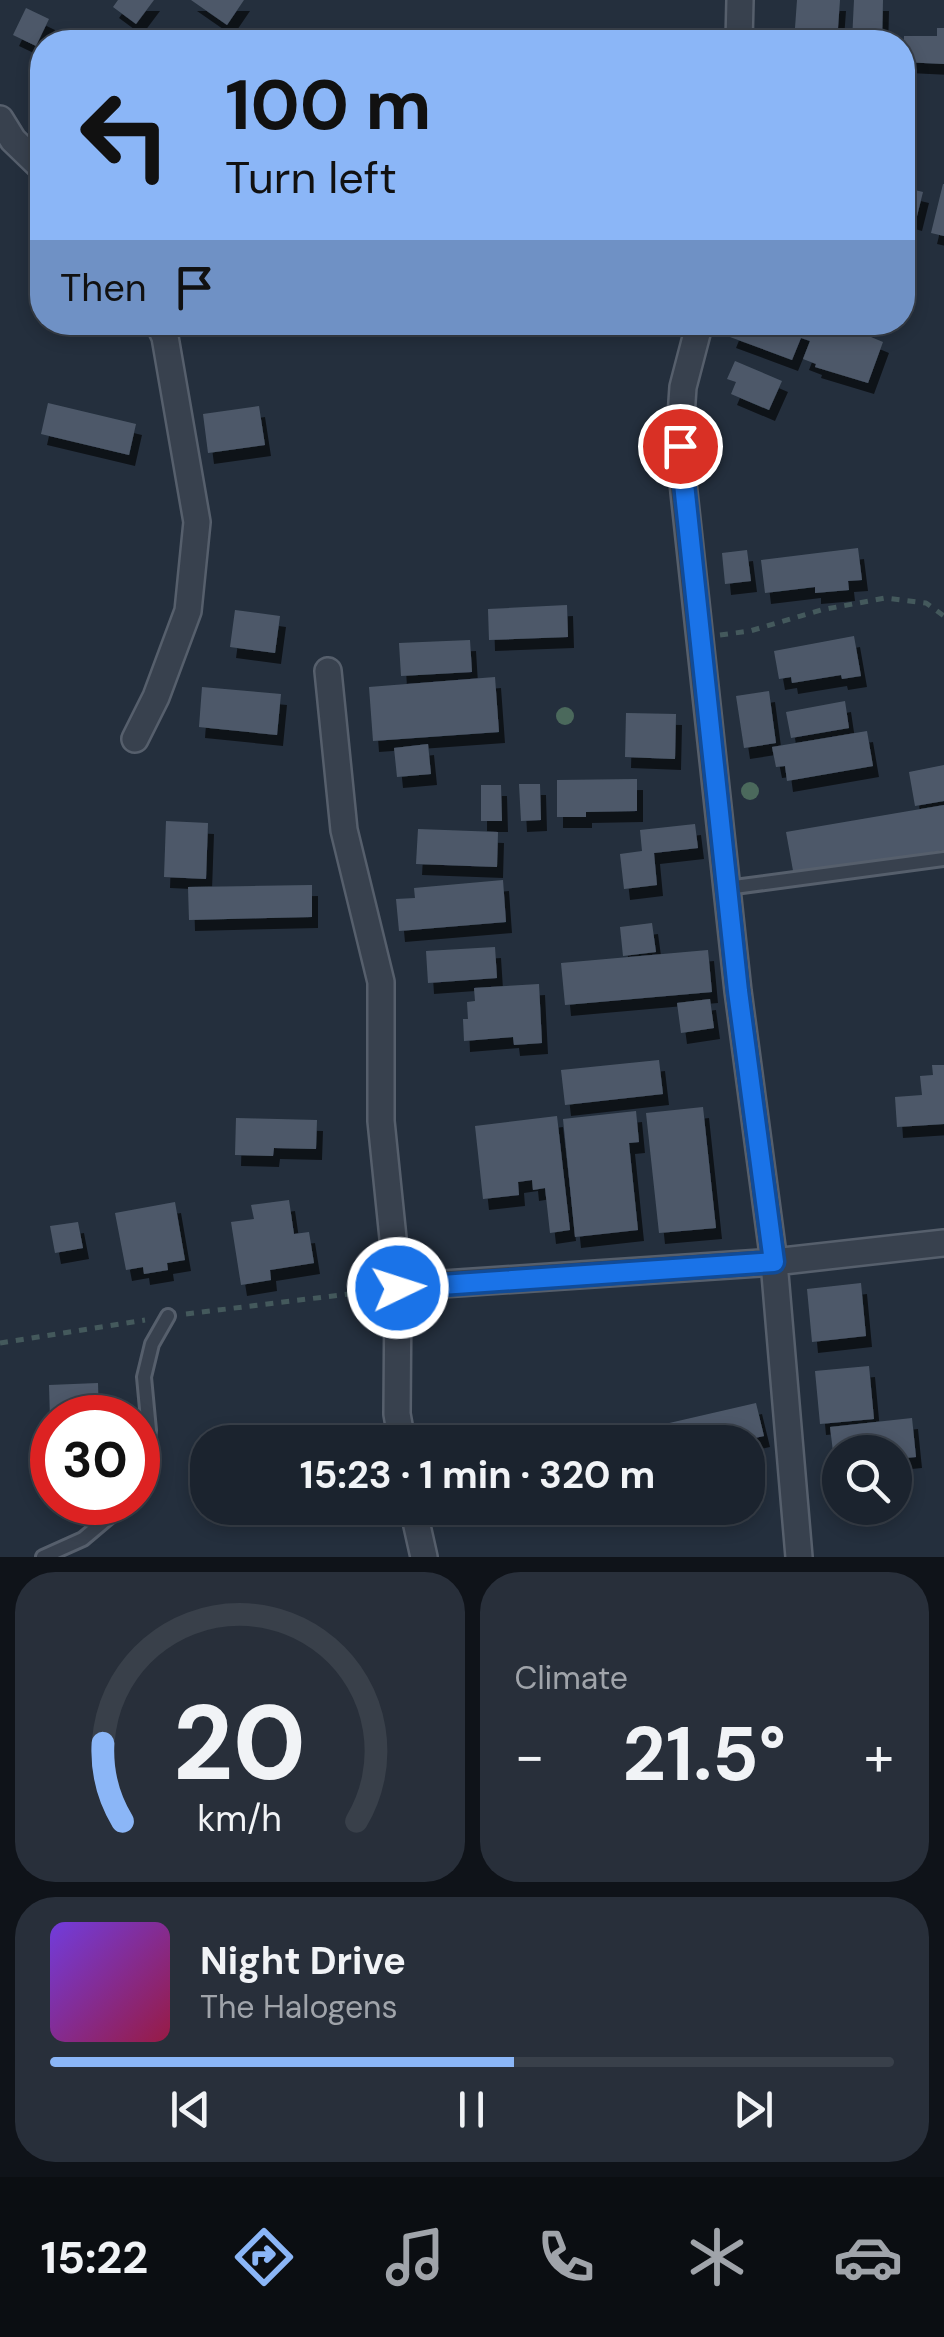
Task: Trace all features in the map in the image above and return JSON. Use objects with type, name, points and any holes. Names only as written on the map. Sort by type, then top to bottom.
[{"type":"street","points":[[740,0],[740,30]]},
{"type":"street","points":[[0,119],[30,156]]},
{"type":"street","points":[[135,739],[156,697],[188,611],[197,522],[164,335]]},
{"type":"street","points":[[697,335],[683,387],[680,446],[727,888],[774,1262],[798,1557]]},
{"type":"street","points":[[328,671],[344,830],[381,982],[380,1121],[398,1288],[399,1425]]},
{"type":"street","points":[[398,1288],[774,1262],[944,1243]]},
{"type":"street","points":[[416,1525],[424,1557]]},
{"type":"lane","points":[[727,888],[944,859]]},
{"type":"lane","points":[[146,1395],[144,1376],[152,1344],[168,1316]]},
{"type":"lane","points":[[43,1557],[83,1539],[100,1525]]},
{"type":"path","points":[[700,637],[750,631],[821,610],[885,598],[926,603],[944,616]]},
{"type":"path","points":[[0,1344],[168,1316],[398,1288]]},
{"type":"building","points":[[118,0],[154,0],[136,24],[113,7]]},
{"type":"building","points":[[191,0],[244,0],[227,25]]},
{"type":"building","points":[[797,0],[840,0],[838,30],[795,30]]},
{"type":"building","points":[[854,0],[883,0],[882,30],[853,30]]},
{"type":"building","points":[[26,8],[49,19],[44,30],[30,30],[30,43],[13,35]]},
{"type":"building","points":[[937,28],[944,28],[944,64],[915,63],[915,36],[937,36]]},
{"type":"building","points":[[944,184],[944,236],[931,233]]},
{"type":"building","points":[[915,190],[923,192],[915,220]]},
{"type":"building","points":[[866,335],[883,342],[868,383],[815,367],[816,364],[803,359],[810,341],[801,338],[792,360],[730,337]]},
{"type":"building","points":[[735,361],[782,381],[769,410],[731,394],[736,382],[727,379]]},
{"type":"building","points":[[48,403],[136,424],[129,455],[41,434]]},
{"type":"building","points":[[259,406],[265,445],[208,453],[203,414]]},
{"type":"building","points":[[858,548],[862,580],[848,581],[849,590],[815,593],[815,587],[765,593],[761,560]]},
{"type":"building","points":[[747,550],[751,581],[725,584],[722,553]]},
{"type":"building","points":[[567,605],[568,637],[489,640],[488,609]]},
{"type":"building","points":[[235,610],[280,616],[275,653],[230,647]]},
{"type":"building","points":[[854,636],[861,676],[842,679],[841,675],[792,683],[791,677],[779,679],[774,651]]},
{"type":"building","points":[[470,640],[472,672],[401,676],[399,643]]},
{"type":"building","points":[[495,677],[499,732],[373,741],[369,687]]},
{"type":"building","points":[[202,687],[281,694],[277,735],[199,727]]},
{"type":"building","points":[[769,691],[776,743],[744,748],[736,696]]},
{"type":"building","points":[[845,701],[849,728],[791,738],[786,712]]},
{"type":"building","points":[[626,713],[676,714],[675,759],[625,757]]},
{"type":"building","points":[[867,731],[873,766],[787,781],[785,766],[776,767],[772,747]]},
{"type":"building","points":[[428,744],[431,774],[397,777],[394,748]]},
{"type":"building","points":[[944,765],[944,801],[915,806],[909,772]]},
{"type":"building","points":[[637,779],[637,811],[557,817],[557,780]]},
{"type":"building","points":[[519,784],[540,784],[541,820],[521,821]]},
{"type":"building","points":[[481,785],[501,785],[502,821],[481,821]]},
{"type":"building","points":[[944,805],[944,850],[794,876],[786,832]]},
{"type":"building","points":[[166,821],[208,823],[206,879],[164,877]]},
{"type":"building","points":[[695,824],[698,848],[654,853],[657,885],[624,889],[620,854],[642,851],[640,830]]},
{"type":"building","points":[[418,829],[498,832],[497,867],[416,864]]},
{"type":"building","points":[[503,880],[506,922],[399,931],[396,899],[415,898],[414,888]]},
{"type":"building","points":[[312,885],[312,917],[189,920],[188,887]]},
{"type":"building","points":[[652,923],[656,952],[623,956],[620,927]]},
{"type":"building","points":[[495,947],[497,978],[428,983],[426,951]]},
{"type":"building","points":[[708,950],[712,992],[565,1005],[561,963]]},
{"type":"building","points":[[539,984],[542,1043],[514,1045],[513,1037],[464,1041],[463,1019],[468,1019],[467,1002],[475,1001],[474,988]]},
{"type":"building","points":[[710,999],[714,1028],[681,1033],[677,1003]]},
{"type":"building","points":[[659,1060],[663,1094],[565,1105],[561,1070]]},
{"type":"building","points":[[932,1065],[944,1065],[944,1124],[897,1127],[895,1097],[922,1095],[920,1076],[933,1075]]},
{"type":"building","points":[[703,1107],[716,1228],[659,1233],[646,1113]]},
{"type":"building","points":[[636,1111],[639,1142],[629,1143],[638,1230],[575,1237],[563,1119]]},
{"type":"building","points":[[557,1116],[570,1230],[550,1233],[545,1188],[533,1190],[532,1180],[518,1182],[519,1195],[483,1199],[475,1126]]},
{"type":"building","points":[[236,1118],[317,1120],[316,1149],[274,1148],[273,1156],[235,1155]]},
{"type":"building","points":[[289,1200],[294,1234],[309,1232],[314,1263],[270,1270],[271,1280],[241,1285],[231,1222],[254,1219],[251,1205]]},
{"type":"building","points":[[175,1202],[185,1260],[167,1263],[168,1270],[144,1274],[143,1267],[126,1270],[115,1213]]},
{"type":"building","points":[[78,1222],[83,1248],[55,1253],[50,1226]]},
{"type":"building","points":[[861,1283],[866,1336],[812,1342],[807,1289]]},
{"type":"building","points":[[869,1366],[874,1419],[820,1424],[815,1371]]},
{"type":"building","points":[[98,1383],[98,1395],[49,1395],[49,1385]]},
{"type":"building","points":[[756,1403],[761,1425],[661,1425]]},
{"type":"building","points":[[912,1418],[916,1457],[912,1457],[912,1435],[831,1435],[830,1427]]},
{"type":"route","points":[[398,1288],[774,1262],[738,991],[680,446]]}]
